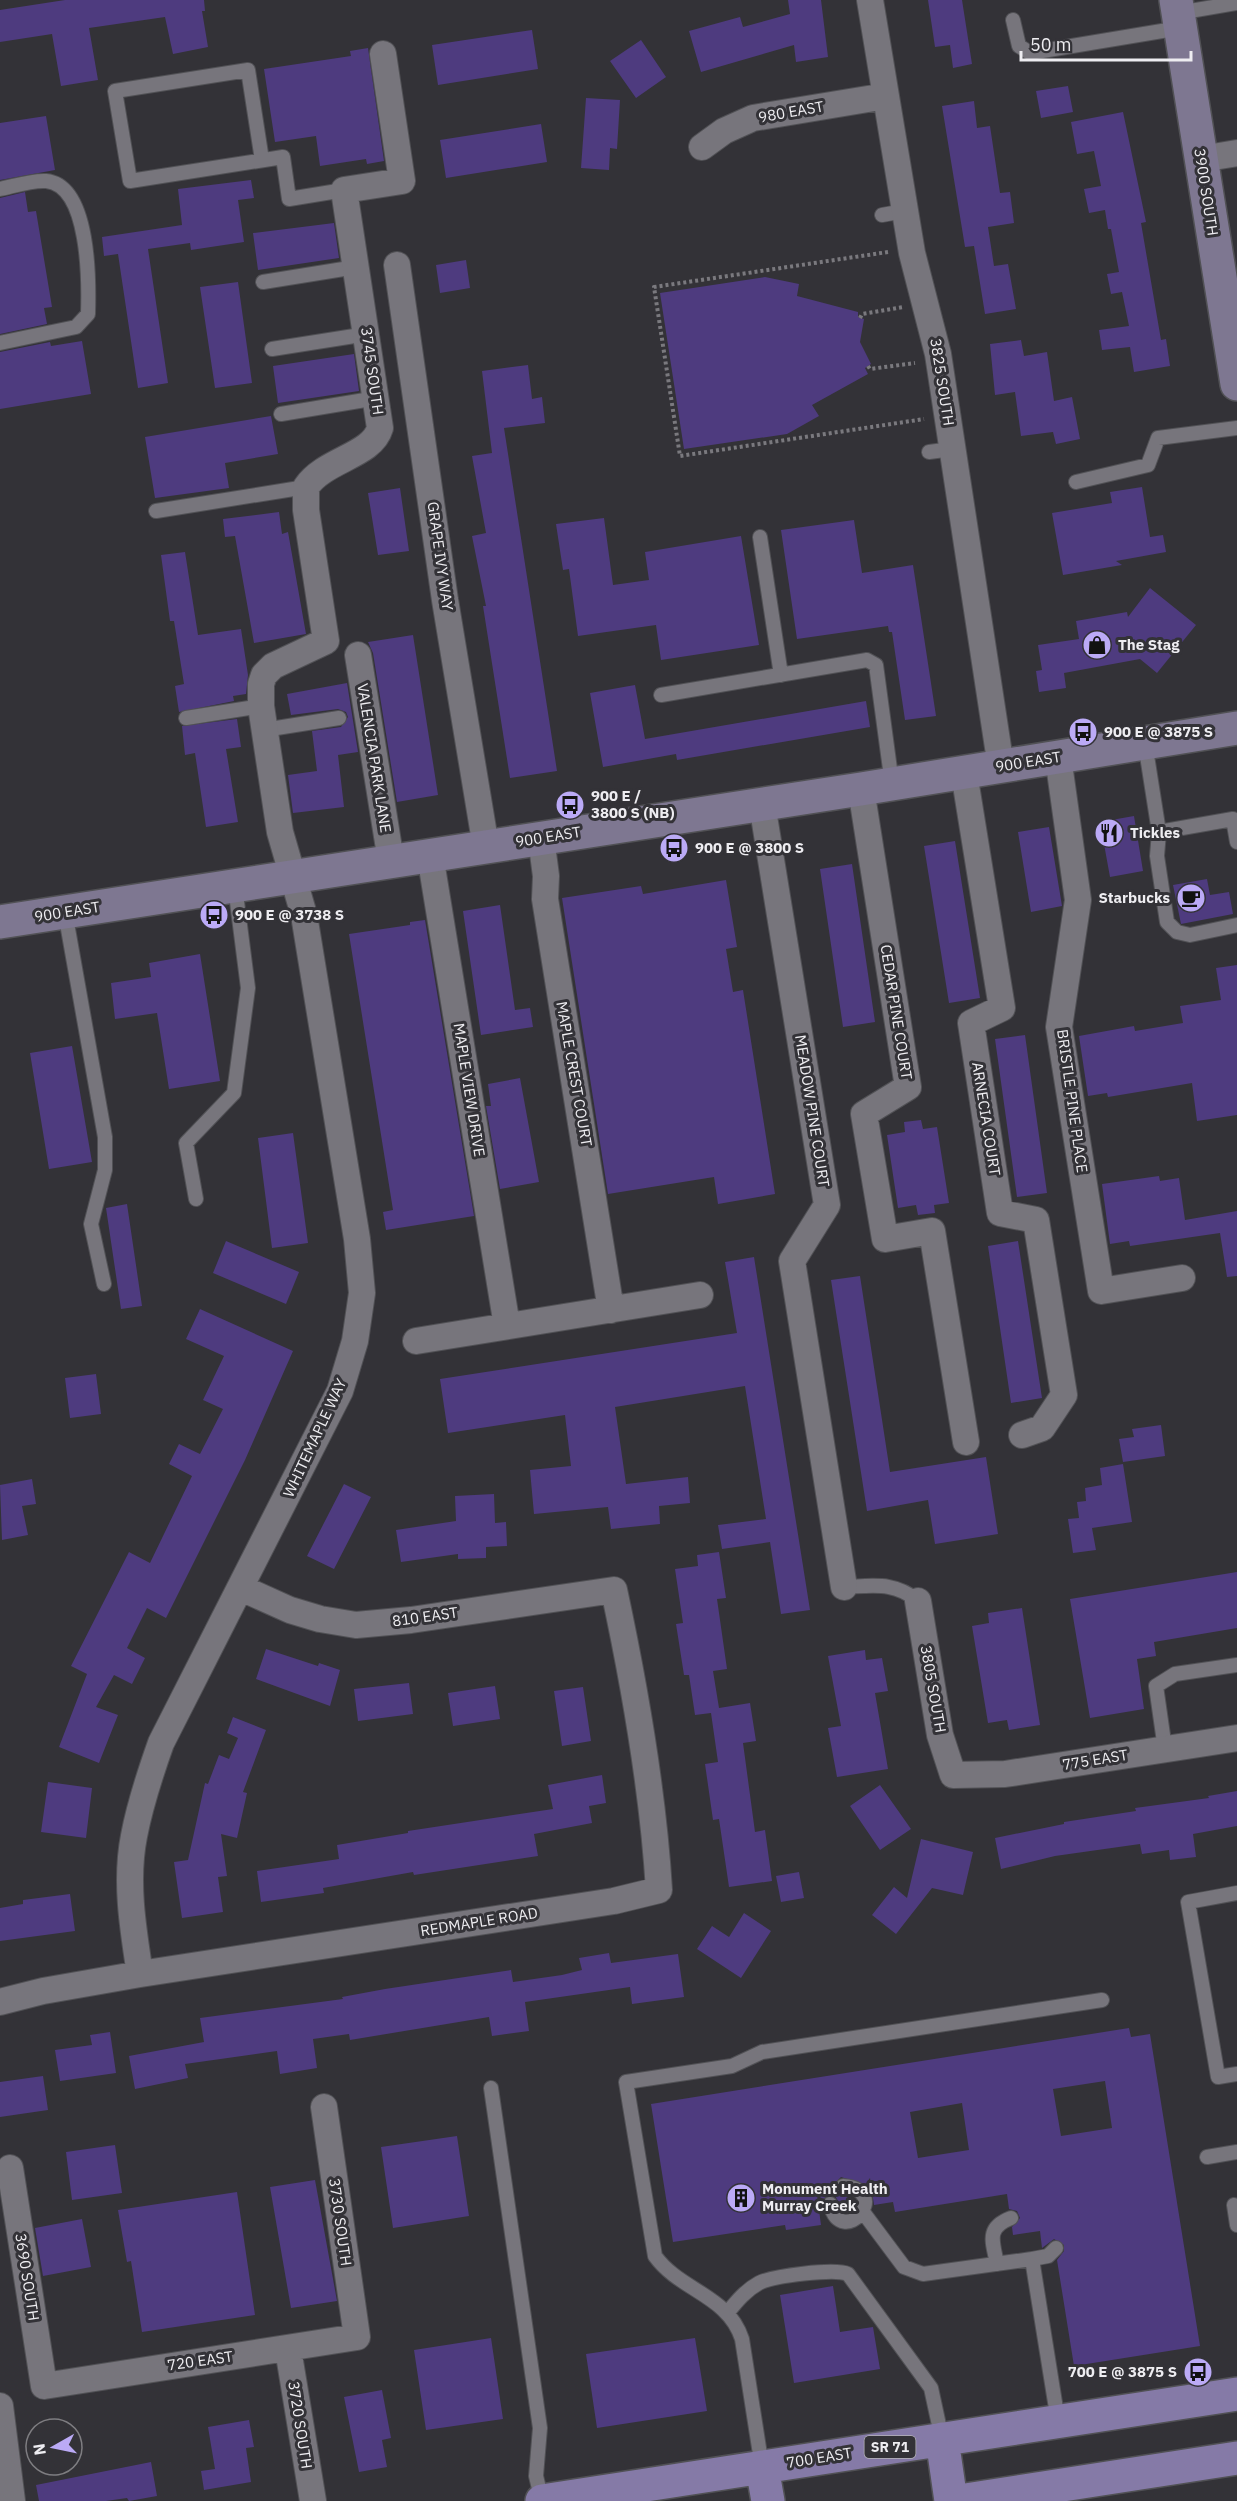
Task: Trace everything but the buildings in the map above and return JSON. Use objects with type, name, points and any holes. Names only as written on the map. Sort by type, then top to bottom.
[{"type":"main road","name":"3900 SOUTH","points":[[1178,13],[1237,384]]},
{"type":"main road","name":"900 EAST","points":[[0,922],[877,787],[1237,728]]},
{"type":"main road","name":"700 EAST","points":[[542,2501],[1237,2394]]},
{"type":"main road","points":[[942,2439],[951,2501]]},
{"type":"main road","points":[[959,2501],[1065,2493],[1237,2458]]},
{"type":"main road","points":[[762,2467],[768,2501]]},
{"type":"street","name":"3825 SOUTH","points":[[870,0],[886,96],[893,213],[912,253],[936,345],[941,450],[1001,767]]},
{"type":"street","points":[[344,190],[402,181],[382,54]]},
{"type":"street","name":"980 EAST","points":[[702,147],[724,131],[753,118],[886,96]]},
{"type":"street","points":[[1201,159],[1237,153]]},
{"type":"street","name":"3745 SOUTH","points":[[306,487],[321,471],[361,450],[378,435],[380,428],[344,190]]},
{"type":"street","name":"GRAPE IVY WAY","points":[[397,264],[445,600],[486,847]]},
{"type":"street","points":[[294,876],[280,832],[263,718],[261,684],[264,675],[273,666],[326,641],[306,510],[306,487]]},
{"type":"street","name":"VALENCIA PARK LANE","points":[[358,655],[391,861]]},
{"type":"street","name":"BRISTLE PINE PLACE","points":[[1058,758],[1078,900],[1059,1027],[1101,1291],[1182,1278]]},
{"type":"street","name":"ARNECIA COURT","points":[[964,772],[1002,1008],[971,1023],[1000,1212],[1036,1220],[1064,1395],[1042,1428],[1022,1435]]},
{"type":"street","name":"CEDAR PINE COURT","points":[[877,787],[908,1087],[864,1114],[885,1239],[932,1230],[966,1442]]},
{"type":"street","name":"MEADOW PINE COURT","points":[[762,804],[827,1205],[792,1261],[844,1587]]},
{"type":"street","name":"MAPLE CREST COURT","points":[[541,838],[546,876],[545,898],[611,1310]]},
{"type":"street","name":"MAPLE VIEW DRIVE","points":[[430,855],[507,1326]]},
{"type":"street","name":"WHITEMAPLE WAY","points":[[140,1974],[132,1923],[131,1881],[133,1838],[148,1781],[161,1743],[340,1391],[356,1341],[362,1293],[357,1239],[304,915],[294,876]]},
{"type":"street","points":[[416,1341],[700,1295]]},
{"type":"street","name":"810 EAST","points":[[241,1588],[290,1610],[320,1619],[356,1624],[411,1620],[614,1590]]},
{"type":"street","name":"REDMAPLE ROAD","points":[[0,2002],[43,1991],[140,1974],[614,1901],[659,1890],[654,1832],[625,1642],[614,1590]]},
{"type":"street","name":"3805 SOUTH","points":[[918,1601],[940,1735],[953,1775]]},
{"type":"street","name":"775 EAST","points":[[953,1775],[1005,1774],[1237,1738]]},
{"type":"street","name":"3730 SOUTH","points":[[324,2107],[357,2337]]},
{"type":"street","name":"3690 SOUTH","points":[[9,2168],[44,2386]]},
{"type":"street","name":"720 EAST","points":[[44,2386],[357,2337]]},
{"type":"street","name":"3720 SOUTH","points":[[288,2349],[313,2501]]},
{"type":"street","points":[[0,2406],[12,2501]]},
{"type":"lane","points":[[1013,20],[1019,46],[1030,53],[1178,13],[1237,3]]},
{"type":"lane","points":[[262,160],[248,70],[115,90],[130,182],[283,157],[289,199],[344,190]]},
{"type":"lane","points":[[0,189],[47,181],[63,188],[78,209],[89,283],[88,314],[76,327],[0,343]]},
{"type":"lane","points":[[263,282],[356,267]]},
{"type":"lane","points":[[272,350],[367,334]]},
{"type":"lane","points":[[281,414],[377,398]]},
{"type":"lane","points":[[1077,482],[1148,465],[1158,438],[1237,428]]},
{"type":"lane","points":[[156,511],[306,487]]},
{"type":"lane","points":[[760,537],[781,675]]},
{"type":"lane","points":[[661,695],[867,660],[876,665],[877,787]]},
{"type":"lane","points":[[186,718],[339,718]]},
{"type":"lane","points":[[1145,743],[1158,832],[1156,856],[1167,922],[1177,932],[1190,935],[1237,925]]},
{"type":"lane","points":[[1158,832],[1233,819],[1237,842]]},
{"type":"lane","points":[[196,1199],[186,1143],[234,1093],[248,988],[236,886]]},
{"type":"lane","points":[[65,912],[105,1137],[105,1170],[91,1224],[104,1284]]},
{"type":"lane","points":[[844,1587],[883,1585],[904,1590],[918,1601]]},
{"type":"lane","points":[[1165,1749],[1156,1686],[1175,1674],[1237,1665]]},
{"type":"lane","points":[[1237,1893],[1188,1902],[1218,2077],[1237,2074]]},
{"type":"lane","points":[[762,2467],[742,2339],[734,2320],[717,2302],[668,2270],[655,2256],[626,2082],[732,2066],[762,2052],[1102,2000]]},
{"type":"lane","points":[[490,2088],[540,2428],[536,2476],[542,2501]]},
{"type":"lane","points":[[1208,2157],[1237,2152]]},
{"type":"lane","points":[[830,2204],[834,2216],[844,2221],[855,2220],[863,2212],[865,2200],[862,2194],[853,2187],[843,2186]]},
{"type":"lane","points":[[1234,2205],[1237,2225]]},
{"type":"lane","points":[[863,2212],[904,2266],[923,2274],[1048,2256],[1056,2248]]},
{"type":"lane","points":[[997,2264],[992,2233],[998,2223],[1011,2218]]},
{"type":"lane","points":[[1032,2259],[1058,2421]]},
{"type":"lane","points":[[728,2312],[746,2292],[761,2282],[832,2270],[848,2274],[931,2388],[942,2439]]},
{"type":"path","points":[[888,252],[654,287],[680,456],[924,419]]},
{"type":"path","points":[[860,318],[862,314],[903,307]]},
{"type":"path","points":[[868,366],[870,369],[915,363]]},
{"type":"place","name":"The Stag","points":[[1097,645]]},
{"type":"place","name":"900 E @ 3875 S","points":[[1083,732]]},
{"type":"place","name":"900 E / 3800 S (NB)","points":[[570,805]]},
{"type":"place","name":"Tickles","points":[[1109,833]]},
{"type":"place","name":"900 E @ 3800 S","points":[[674,848]]},
{"type":"place","name":"Starbucks","points":[[1191,898]]},
{"type":"place","name":"900 E @ 3738 S","points":[[214,915]]},
{"type":"place","name":"Monument Health Murray Creek","points":[[741,2198]]},
{"type":"place","name":"700 E @ 3875 S","points":[[1198,2372]]}]
